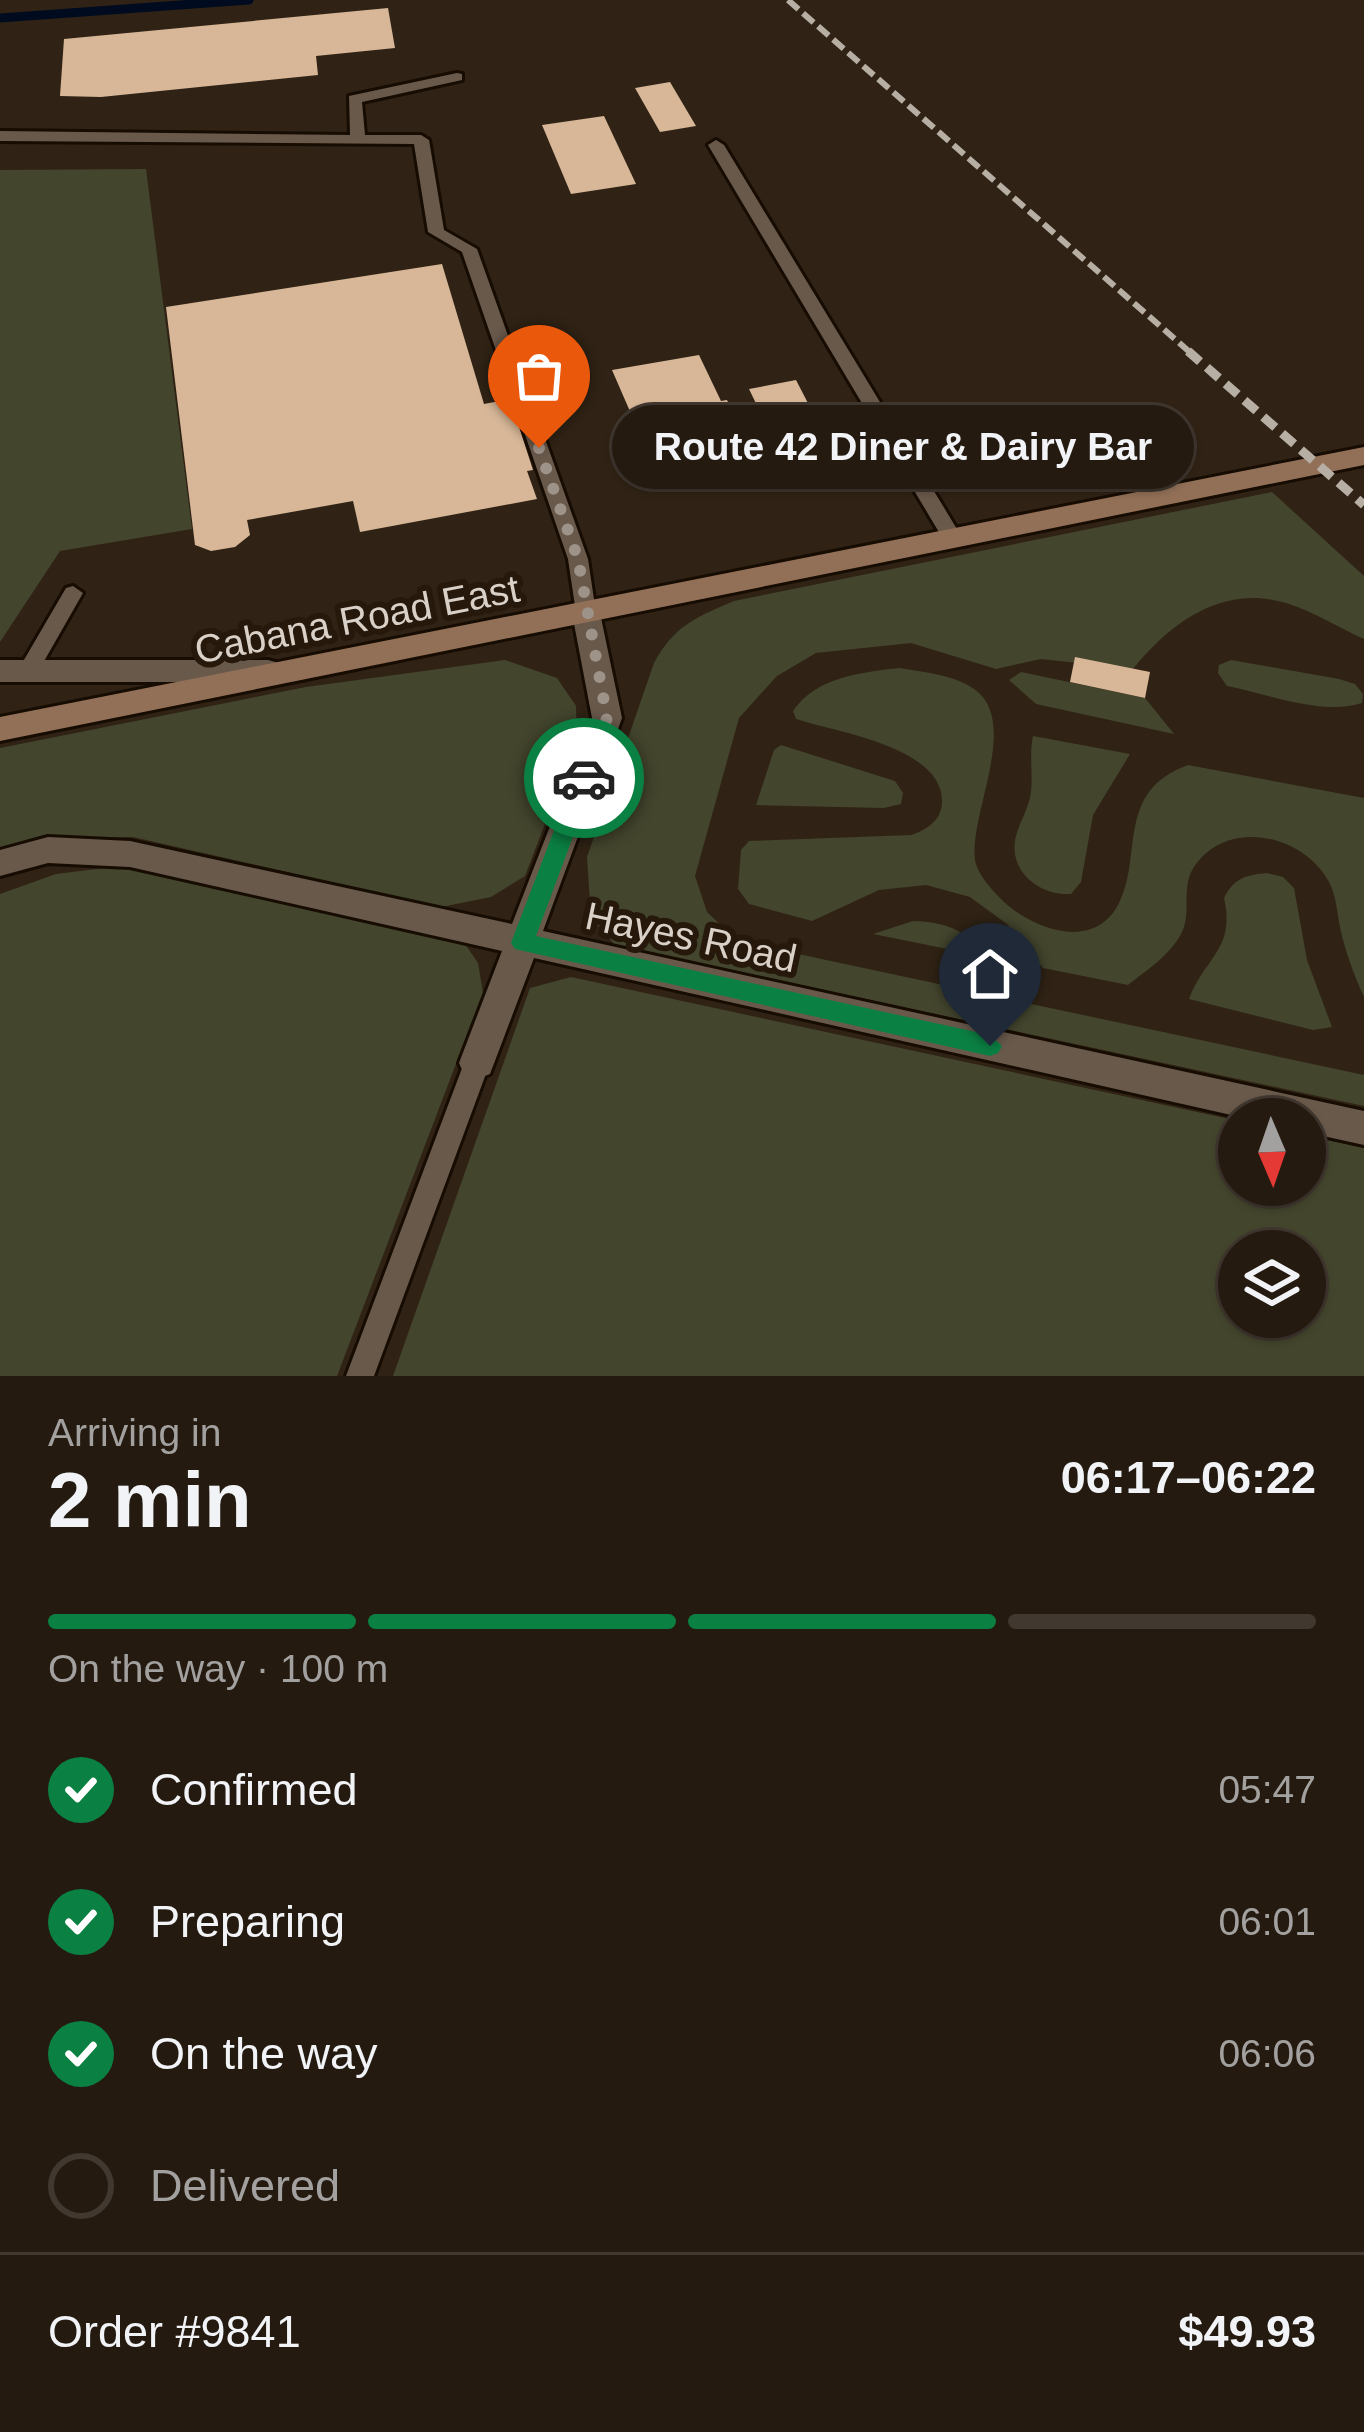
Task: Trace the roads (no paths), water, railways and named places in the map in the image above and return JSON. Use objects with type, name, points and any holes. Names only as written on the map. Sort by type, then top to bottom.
[{"type":"main road","name":"Cabana Road East","points":[[0,729],[1364,456]]},
{"type":"street","points":[[477,1063],[607,718],[586,613]]},
{"type":"street","points":[[14,671],[292,671]]},
{"type":"street","name":"Hayes Road","points":[[0,863],[48,850],[130,854],[1364,1128]]},
{"type":"lane","points":[[358,140],[354,99],[457,77]]},
{"type":"lane","points":[[0,136],[421,140],[436,232],[469,249],[578,559],[586,613]]},
{"type":"lane","points":[[716,145],[953,539]]},
{"type":"lane","points":[[14,671],[73,593]]},
{"type":"lane","points":[[360,1376],[477,1063]]},
{"type":"waterway","points":[[0,18],[249,0]]},
{"type":"railway","points":[[788,0],[1192,354]]},
{"type":"railway","points":[[1188,351],[1364,505]]},
{"type":"place","name":"Route 42 Diner & Dairy Bar","points":[[539,448]]}]
